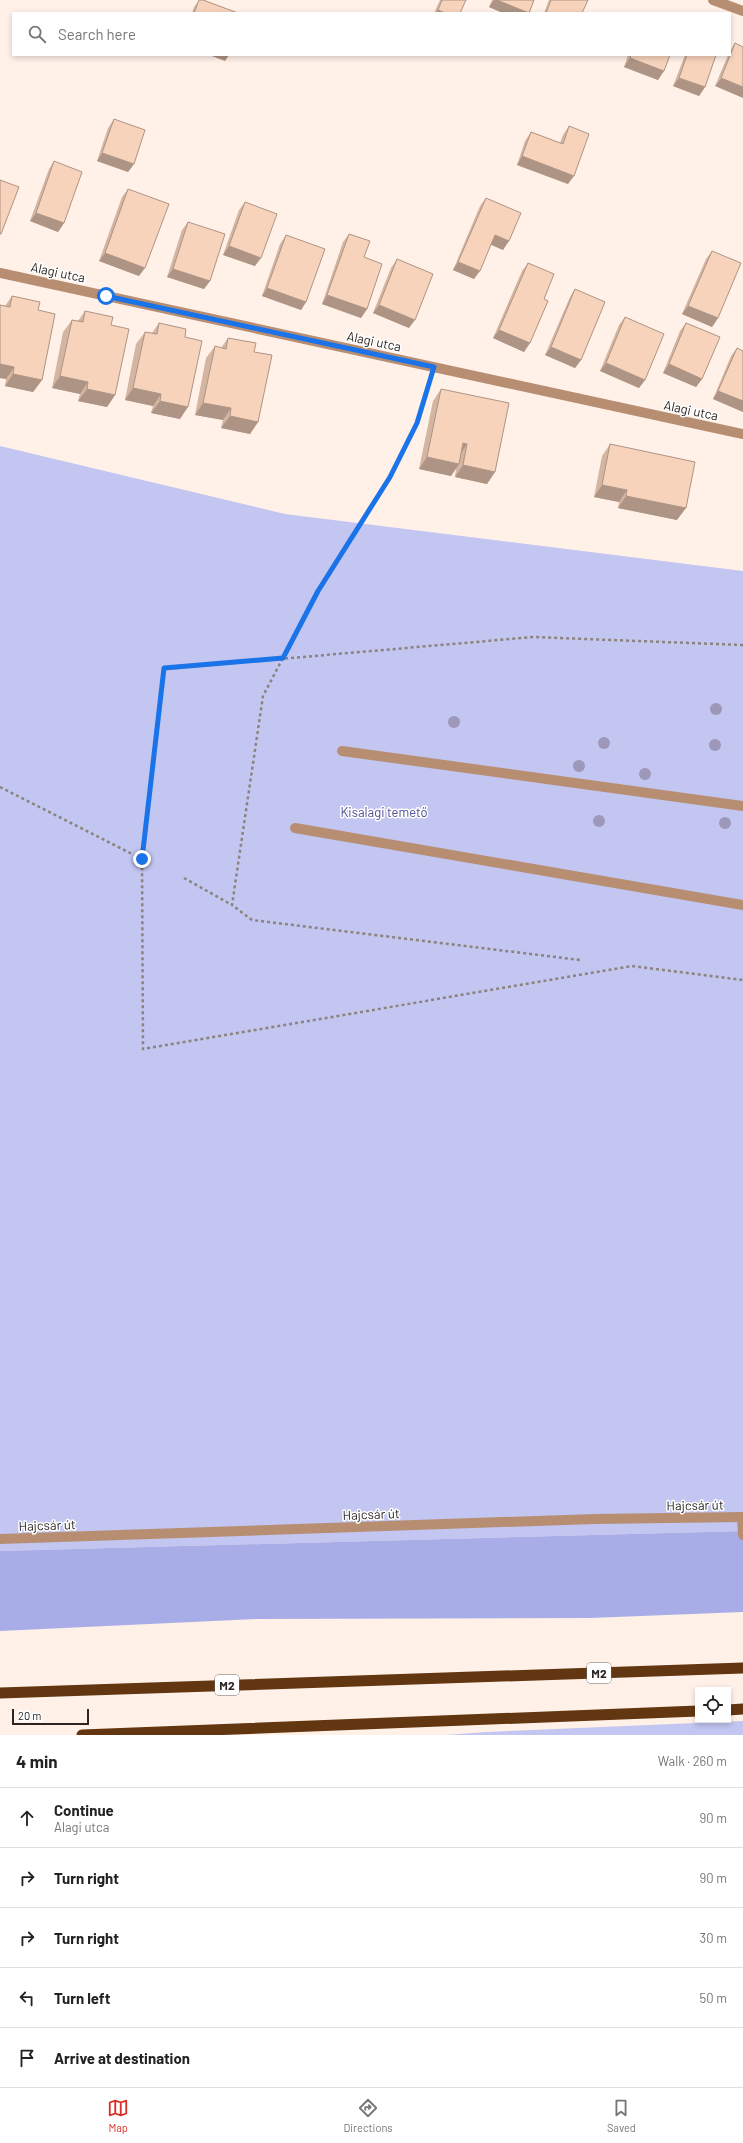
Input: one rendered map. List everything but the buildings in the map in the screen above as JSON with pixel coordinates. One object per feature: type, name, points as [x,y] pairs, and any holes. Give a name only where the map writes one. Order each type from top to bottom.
[{"type":"highway","name":"M2","points":[[0,1693],[743,1668]]},
{"type":"highway","points":[[731,1710],[743,1709]]},
{"type":"highway","points":[[82,1735],[695,1711]]},
{"type":"street","points":[[713,0],[743,12]]},
{"type":"street","name":"Alagi utca","points":[[0,272],[743,434]]},
{"type":"street","points":[[342,751],[743,806]]},
{"type":"street","points":[[295,828],[743,905]]},
{"type":"street","points":[[743,1517],[743,1536]]},
{"type":"street","name":"Hajcsár út","points":[[0,1539],[595,1519],[743,1517]]},
{"type":"path","points":[[232,905],[263,696],[318,591],[390,477],[417,423],[434,367]]},
{"type":"path","points":[[743,645],[533,637],[164,668],[142,859],[143,1049],[632,966],[743,980]]},
{"type":"path","points":[[0,787],[142,859]]},
{"type":"path","points":[[184,878],[232,905],[252,920],[580,960]]},
{"type":"green space","name":"Kisalagi temető","points":[[0,446],[285,514],[743,571],[743,1531],[0,1551]]},
{"type":"green space","points":[[743,1721],[743,1735],[446,1735],[696,1723],[731,1723],[731,1722]]},
{"type":"shaded area","points":[[743,1531],[743,1612],[590,1618],[256,1619],[0,1631],[0,1551]]},
{"type":"route","points":[[106,296],[434,367],[417,423],[390,477],[318,591],[283,658],[164,668],[142,859]]}]
